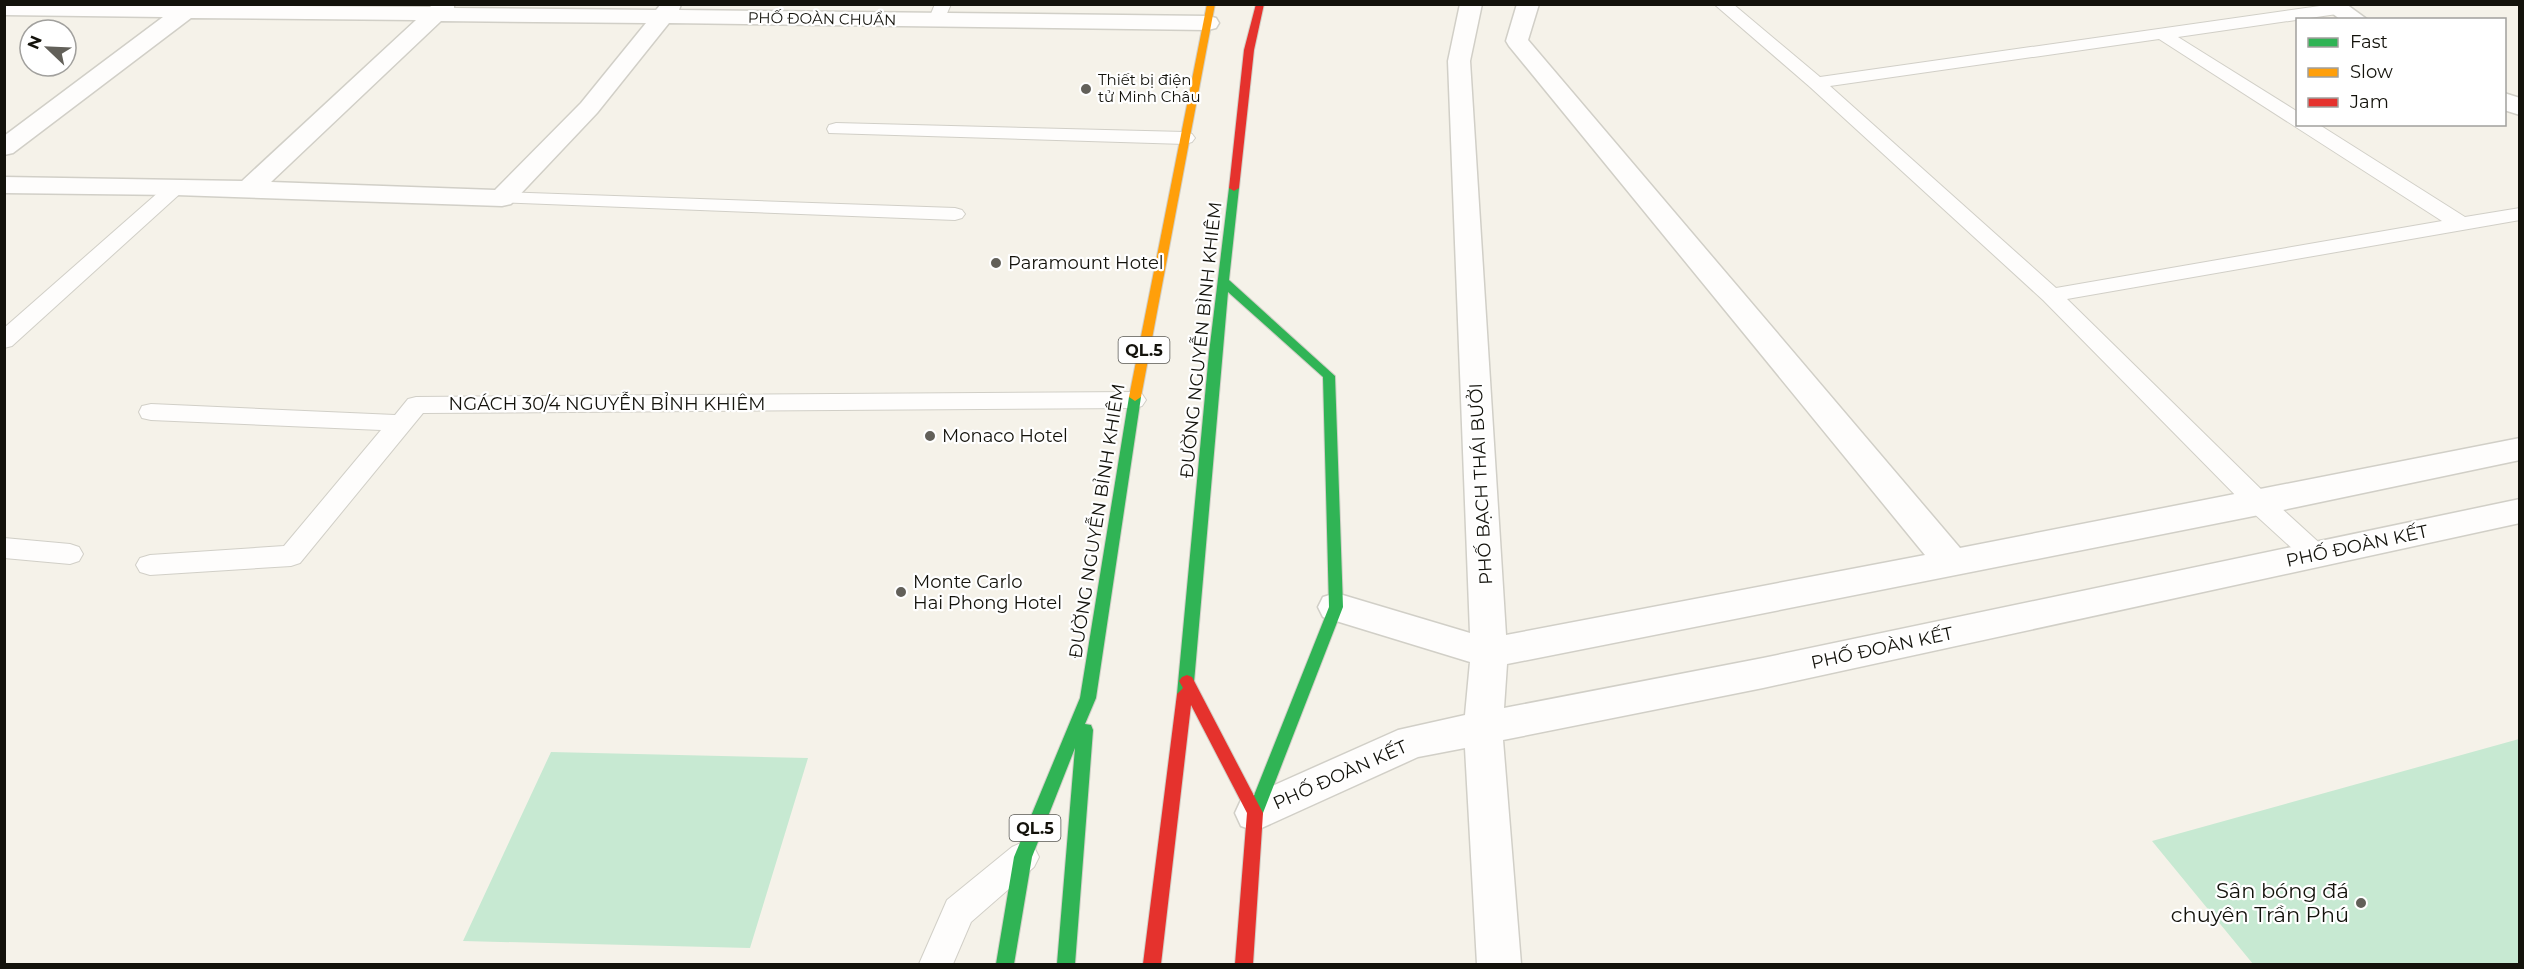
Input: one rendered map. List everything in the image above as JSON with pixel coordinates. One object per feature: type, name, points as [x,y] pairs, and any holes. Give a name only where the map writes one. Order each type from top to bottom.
[{"type":"highway","name":"ĐƯỜNG NGUYỄN BÌNH KHIÊM","points":[[1152,964],[1187,681],[1215,353],[1249,50],[1260,4]]},
{"type":"highway","name":"ĐƯỜNG NGUYỄN BỈNH KHIÊM","points":[[1005,964],[1023,857],[1088,698],[1134,400],[1210,14]]},
{"type":"highway","points":[[1224,282],[1329,376],[1336,607],[1255,813],[1244,964]]},
{"type":"highway","points":[[1187,681],[1255,813]]},
{"type":"highway","name":"QL.5","points":[[1066,964],[1088,698]]},
{"type":"street","name":"PHỐ BẠCH THÁI BƯỞI","points":[[1471,4],[1460,60],[1489,653],[1483,729],[1499,964]]},
{"type":"street","points":[[1528,4],[1517,41],[1952,563]]},
{"type":"street","points":[[2333,7],[2353,18]]},
{"type":"street","points":[[4,148],[191,8]]},
{"type":"street","name":"PHỐ ĐOÀN CHUẨN","points":[[4,9],[441,9],[1210,14]]},
{"type":"street","points":[[249,189],[441,9]]},
{"type":"street","points":[[4,185],[176,187],[502,198],[589,108],[667,11]]},
{"type":"street","points":[[2506,101],[2520,108]]},
{"type":"street","points":[[1336,607],[1489,653],[2259,503],[2520,449]]},
{"type":"street","name":"PHỐ ĐOÀN KẾT","points":[[1255,813],[1412,742],[1774,671],[2520,511]]},
{"type":"lane","points":[[1722,4],[1816,83],[2051,295],[2259,503],[2316,555]]},
{"type":"lane","points":[[1816,83],[2162,34],[2333,7]]},
{"type":"lane","points":[[2162,34],[2296,119]]},
{"type":"lane","points":[[2307,126],[2461,224]]},
{"type":"lane","points":[[836,129],[1185,138]]},
{"type":"lane","points":[[4,341],[176,187]]},
{"type":"lane","points":[[502,198],[955,214]]},
{"type":"lane","points":[[2051,295],[2520,214]]},
{"type":"lane","name":"NGÁCH 30/4 NGUYỄN BỈNH KHIÊM","points":[[150,565],[291,556],[416,405],[1134,400]]},
{"type":"lane","points":[[151,412],[401,423]]},
{"type":"lane","points":[[4,548],[70,554]]},
{"type":"lane","points":[[936,964],[959,911],[1023,857]]},
{"type":"green space","name":"Sân bóng đá chuyên Trần Phú","points":[[2519,739],[2519,964],[2253,964],[2152,841]]},
{"type":"green space","points":[[551,752],[808,758],[750,948],[463,941]]},
{"type":"traffic: fast","points":[[1185,694],[1215,353],[1234,188]]},
{"type":"traffic: fast","points":[[1224,282],[1329,376],[1336,607],[1255,813]]},
{"type":"traffic: fast","points":[[1005,964],[1023,857],[1088,698],[1135,397]]},
{"type":"traffic: fast","points":[[1066,964],[1085,730]]},
{"type":"traffic: slow","points":[[1135,397],[1211,4]]},
{"type":"traffic: jam","points":[[1234,188],[1249,50],[1260,4]]},
{"type":"traffic: jam","points":[[1187,681],[1255,813],[1244,964]]},
{"type":"traffic: jam","points":[[1152,964],[1185,694]]},
{"type":"place","name":"Thiết bị điện tử Minh Châu","points":[[1086,89]]},
{"type":"place","name":"Paramount Hotel","points":[[996,263]]},
{"type":"place","name":"Monaco Hotel","points":[[930,436]]},
{"type":"place","name":"Monte Carlo Hai Phong Hotel","points":[[901,592]]},
{"type":"place","name":"Sân bóng đá chuyên Trần Phú","points":[[2361,903]]}]
